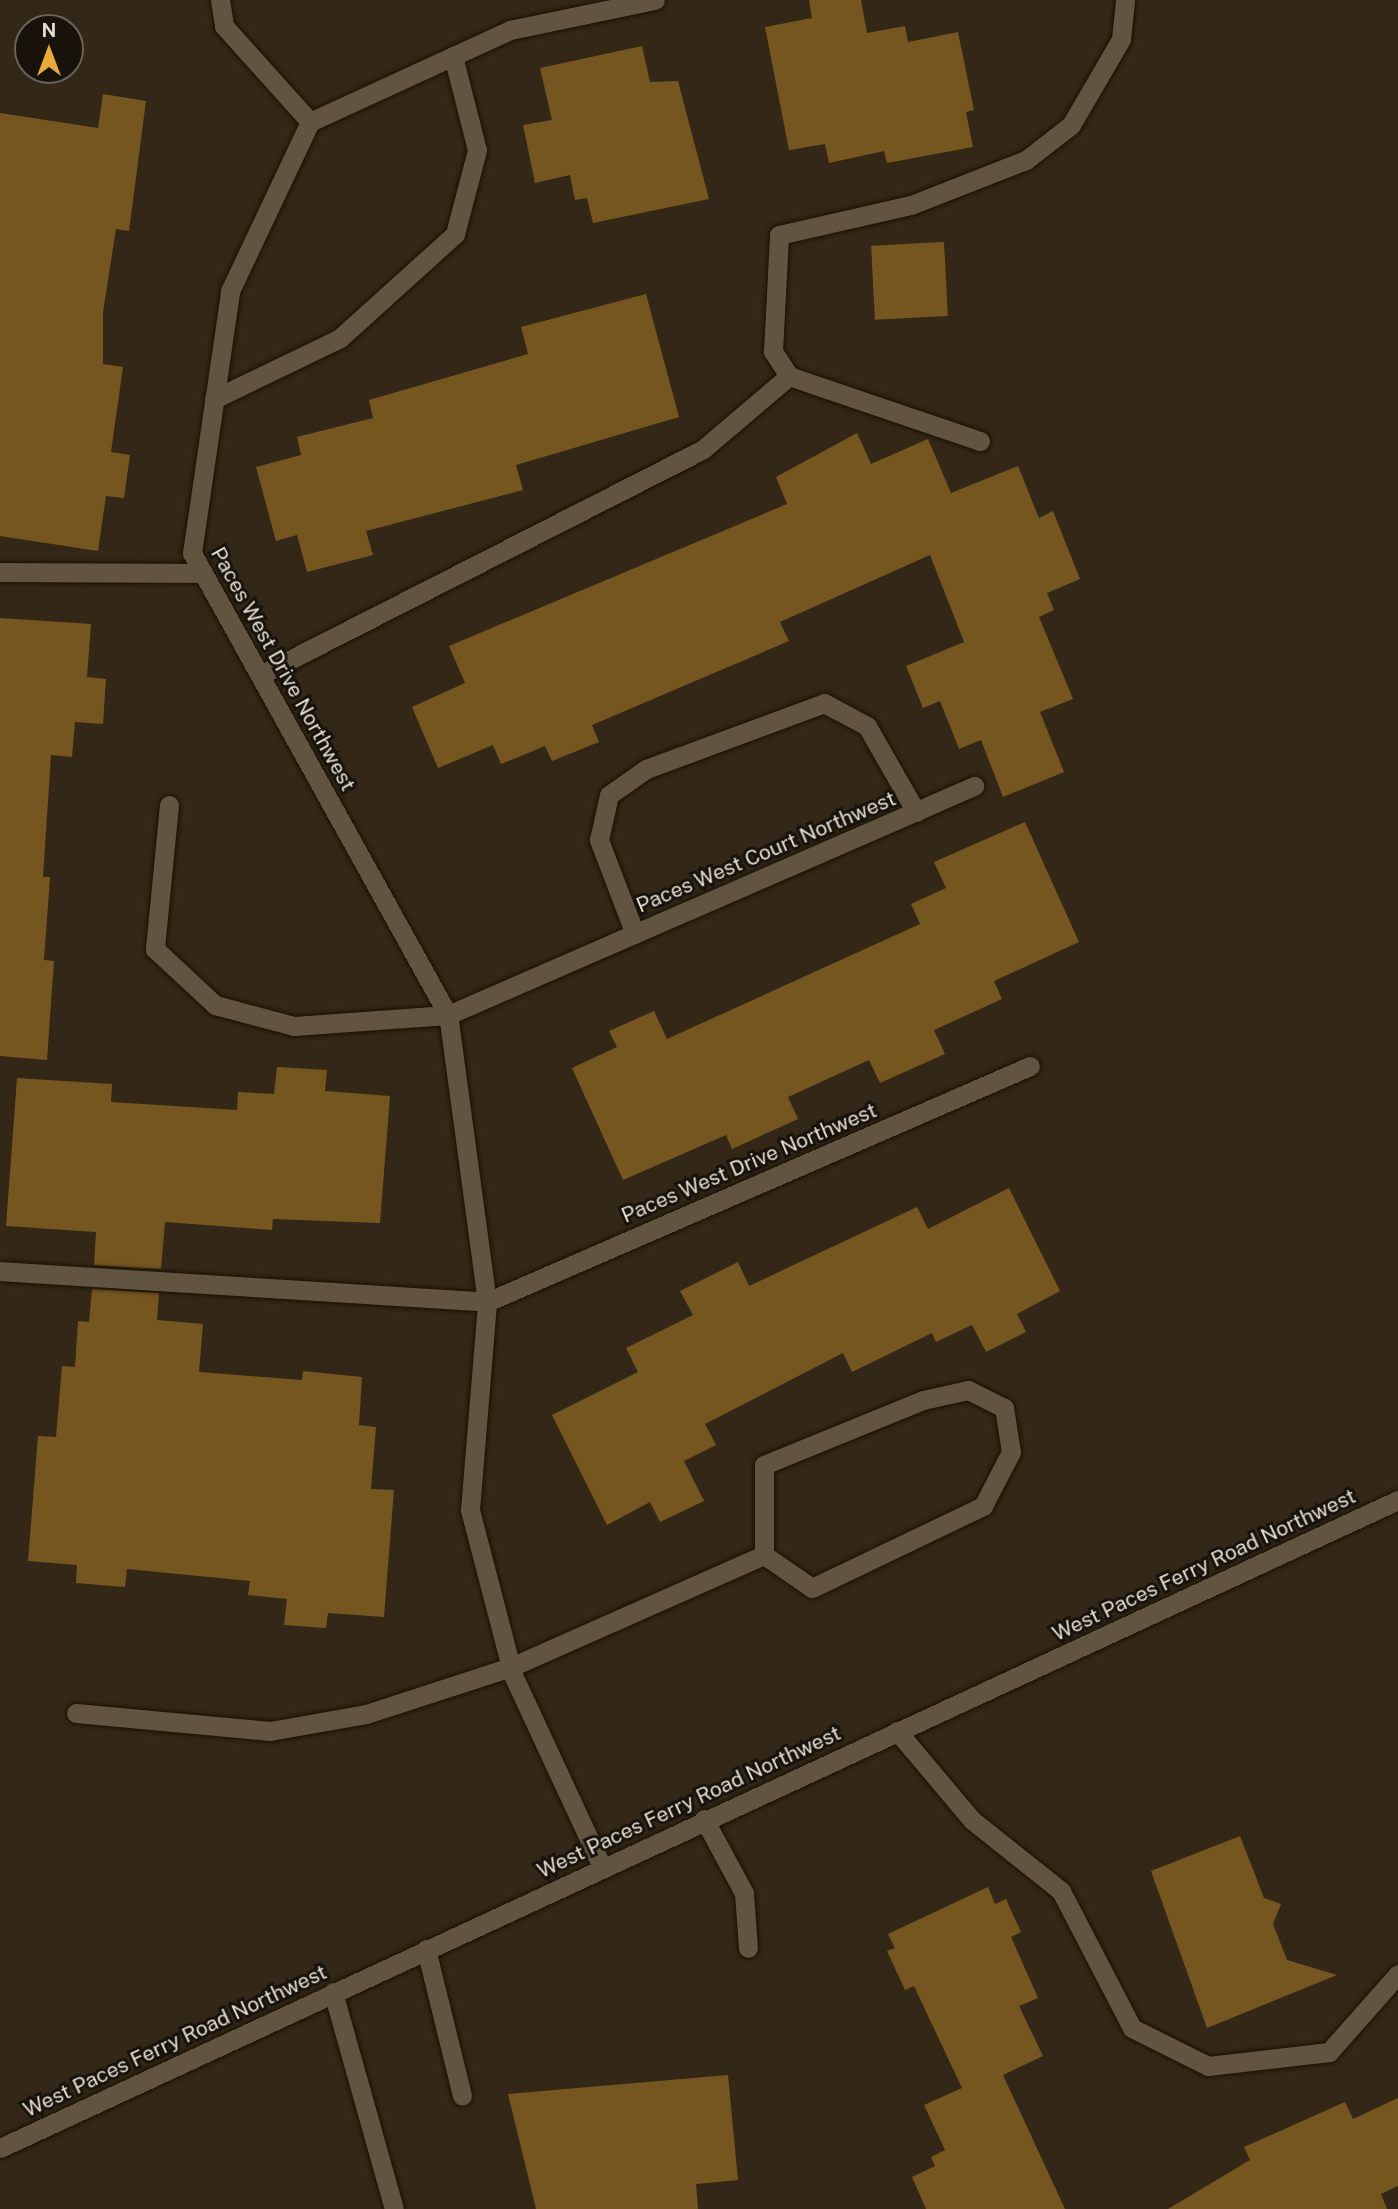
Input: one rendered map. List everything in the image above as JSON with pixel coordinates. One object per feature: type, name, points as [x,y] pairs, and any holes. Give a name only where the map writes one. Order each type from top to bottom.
[{"type":"street","points":[[220,0],[224,26],[310,122],[510,30],[655,0]]},
{"type":"street","points":[[980,441],[789,376],[773,351],[779,235],[911,205],[1026,160],[1071,125],[1121,39],[1125,0]]},
{"type":"street","points":[[214,399],[340,338],[455,234],[477,150],[453,56]]},
{"type":"street","name":"Paces West Drive Northwest","points":[[310,122],[230,291],[192,553],[448,1015],[487,1302],[470,1510],[511,1667],[602,1867]]},
{"type":"street","points":[[260,675],[703,449],[789,376]]},
{"type":"street","points":[[0,572],[203,573]]},
{"type":"street","name":"Paces West Court Northwest","points":[[635,934],[599,840],[609,794],[646,769],[824,703],[867,726],[916,812]]},
{"type":"street","name":"Paces West Court Northwest","points":[[169,805],[155,949],[215,1005],[294,1026],[448,1015],[974,786]]},
{"type":"street","name":"Paces West Drive Northwest","points":[[487,1302],[1030,1066]]},
{"type":"street","points":[[0,1271],[487,1302]]},
{"type":"street","points":[[968,1390],[1004,1408],[1011,1452],[983,1506],[813,1588],[764,1555],[764,1465],[923,1400],[968,1390]]},
{"type":"street","name":"West Paces Ferry Road Northwest","points":[[0,2148],[704,1819],[1398,1500]]},
{"type":"street","points":[[76,1713],[270,1731],[366,1714],[511,1667],[764,1555]]},
{"type":"street","points":[[897,1731],[972,1820],[1061,1891],[1132,2028],[1208,2066],[1329,2052],[1398,1973]]},
{"type":"street","points":[[704,1819],[744,1893],[748,1948]]},
{"type":"street","points":[[426,1950],[462,2096]]},
{"type":"street","points":[[333,1992],[394,2209]]},
{"type":"building","points":[[809,0],[861,0],[867,33],[905,26],[908,42],[958,32],[974,110],[966,112],[973,147],[887,163],[884,151],[829,163],[825,144],[789,150],[765,27],[812,18]]},
{"type":"building","points":[[642,46],[650,82],[678,81],[709,199],[593,223],[587,198],[575,200],[570,175],[535,183],[523,125],[552,120],[540,68]]},
{"type":"building","points":[[103,94],[146,101],[129,231],[116,229],[103,312],[103,364],[123,367],[111,452],[130,455],[124,498],[106,496],[98,551],[0,536],[0,113],[98,128]]},
{"type":"building","points":[[944,242],[948,316],[875,320],[871,246]]},
{"type":"building","points":[[646,294],[679,417],[516,465],[523,490],[366,531],[373,555],[307,572],[297,535],[276,541],[256,467],[301,455],[297,437],[373,418],[369,400],[528,354],[521,327]]},
{"type":"building","points":[[857,433],[871,464],[928,439],[951,493],[1018,466],[1039,518],[1053,511],[1080,579],[1047,593],[1054,610],[1039,617],[1073,699],[1040,712],[1064,772],[1003,797],[981,740],[959,749],[940,701],[923,708],[906,666],[964,642],[930,555],[780,622],[789,641],[592,725],[599,742],[552,761],[545,746],[501,764],[493,745],[438,768],[412,707],[465,683],[449,646],[787,504],[776,477]]},
{"type":"building","points":[[0,618],[91,624],[87,677],[106,679],[103,724],[75,722],[72,757],[51,755],[43,877],[50,877],[44,960],[54,961],[47,1060],[0,1056]]},
{"type":"building","points":[[1025,822],[1079,942],[994,981],[1002,999],[934,1030],[945,1054],[880,1083],[869,1060],[788,1097],[798,1119],[732,1149],[726,1135],[623,1180],[572,1068],[617,1047],[609,1031],[654,1011],[667,1039],[920,924],[911,904],[946,888],[934,862]]},
{"type":"building","points":[[277,1067],[327,1070],[325,1091],[390,1096],[380,1223],[273,1219],[272,1230],[165,1222],[161,1269],[94,1265],[96,1232],[6,1226],[17,1078],[112,1084],[111,1102],[237,1110],[238,1092],[274,1094]]},
{"type":"building","points":[[1009,1188],[1060,1291],[1017,1314],[1026,1332],[986,1352],[972,1325],[936,1342],[932,1333],[852,1372],[843,1353],[705,1424],[716,1445],[684,1461],[704,1501],[660,1522],[650,1502],[607,1525],[552,1415],[638,1372],[626,1348],[693,1315],[680,1291],[738,1262],[749,1286],[917,1207],[928,1229]]},
{"type":"building","points":[[92,1289],[159,1293],[157,1320],[203,1324],[199,1372],[302,1380],[303,1371],[362,1377],[359,1425],[376,1427],[371,1489],[394,1490],[384,1617],[328,1613],[326,1628],[284,1625],[287,1599],[248,1595],[250,1581],[127,1569],[125,1587],[76,1583],[77,1565],[28,1561],[38,1436],[56,1437],[62,1366],[75,1367],[78,1321],[89,1322]]},
{"type":"building","points":[[1240,1836],[1264,1898],[1281,1904],[1273,1924],[1287,1960],[1337,1975],[1207,2028],[1151,1871]]},
{"type":"building","points":[[988,1887],[995,1904],[1006,1899],[1021,1932],[1011,1937],[1038,1998],[1019,2006],[1043,2056],[1003,2075],[1065,2209],[926,2209],[912,2177],[935,2166],[931,2157],[945,2150],[924,2105],[962,2088],[914,1986],[905,1990],[887,1951],[895,1948],[888,1934]]},
{"type":"building","points":[[728,2075],[738,2180],[696,2184],[698,2209],[536,2209],[508,2094]]},
{"type":"building","points":[[1398,2098],[1398,2186],[1381,2194],[1387,2209],[1168,2209],[1250,2160],[1244,2147],[1345,2102],[1353,2119]]}]
